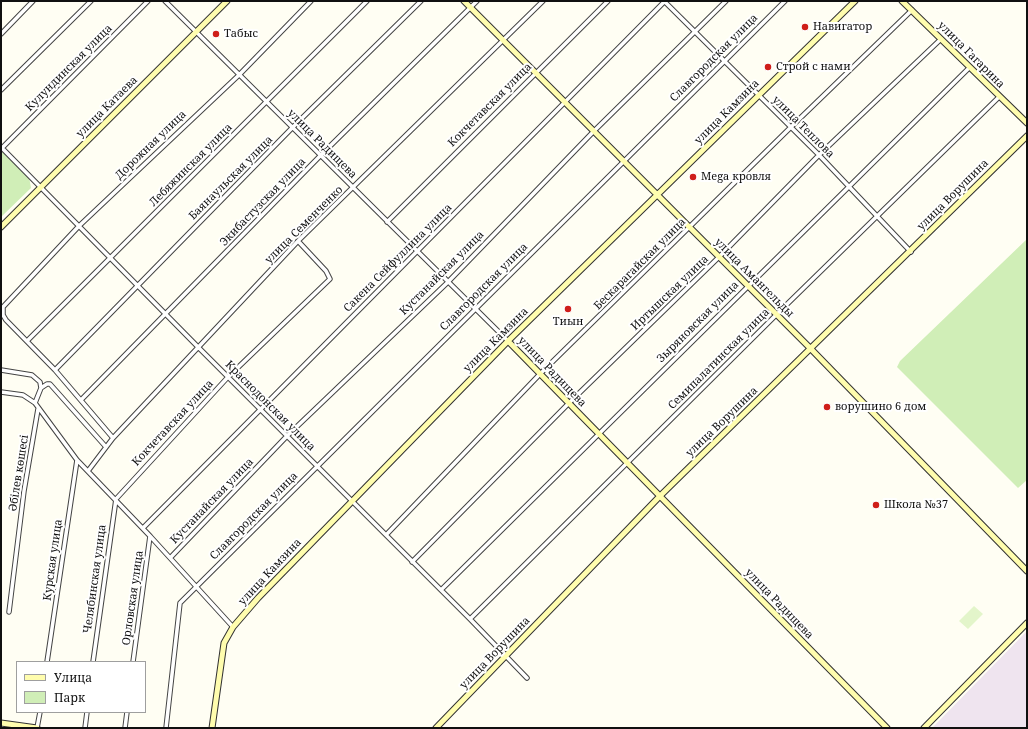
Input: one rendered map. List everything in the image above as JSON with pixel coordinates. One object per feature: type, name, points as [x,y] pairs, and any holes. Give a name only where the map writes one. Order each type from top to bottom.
[{"type":"street","points":[[1,34],[33,1]]},
{"type":"street","points":[[1,90],[91,1]]},
{"type":"street","name":"Кулундинская улица","points":[[1,147],[148,1]]},
{"type":"street","name":"улица Радищева","points":[[165,1],[569,403],[887,728]]},
{"type":"street","name":"улица Катаева","points":[[1,227],[227,1]]},
{"type":"street","name":"Дорожная улица","points":[[2,312],[5,303],[79,226],[239,75],[311,1]]},
{"type":"street","name":"Лебяжинская улица","points":[[27,342],[267,103],[367,1]]},
{"type":"street","name":"Баянаульская улица","points":[[55,370],[292,128],[421,1]]},
{"type":"street","name":"улица Амангельды","points":[[464,1],[689,228],[777,314],[1027,571]]},
{"type":"street","name":"Экибастузская улица","points":[[81,400],[320,156],[477,1]]},
{"type":"street","name":"улица Семенченко","points":[[88,471],[113,438],[298,242],[543,1]]},
{"type":"street","name":"Кокчетавская улица","points":[[386,222],[608,1]]},
{"type":"street","name":"улица Теплова","points":[[665,1],[819,154],[911,252]]},
{"type":"street","name":"Сакена Сейфуллина улица","points":[[144,528],[416,252],[566,103],[665,1]]},
{"type":"street","name":"Кустанайская улица","points":[[171,557],[288,436],[447,283],[594,131],[726,1]]},
{"type":"street","name":"Славгородская улица","points":[[166,728],[180,603],[316,465],[785,1]]},
{"type":"street","name":"улица Камзина","points":[[212,728],[222,651],[227,637],[233,627],[258,598],[508,342],[855,1]]},
{"type":"street","name":"улица Гагарина","points":[[902,1],[1027,123]]},
{"type":"street","name":"Бескарагайская улица","points":[[386,535],[540,374],[912,10]]},
{"type":"street","name":"Иртышская улица","points":[[412,562],[569,403],[719,258],[819,154],[941,39]]},
{"type":"street","name":"Зыряновская улица","points":[[441,590],[969,68]]},
{"type":"street","name":"Семипалатинская улица","points":[[470,619],[777,314],[1000,97]]},
{"type":"street","name":"улица Ворушина","points":[[436,728],[660,496],[911,252],[1027,136]]},
{"type":"street","name":"Краснодонская улица","points":[[1,147],[137,286],[288,436],[527,678]]},
{"type":"street","name":"Кокчетавская улица","points":[[116,499],[228,377],[330,279],[330,276],[298,242]]},
{"type":"street","points":[[2,312],[6,320],[55,370],[113,438]]},
{"type":"street","points":[[1,322],[2,312]]},
{"type":"street","points":[[1,370],[32,375],[40,382],[41,388],[35,403]]},
{"type":"street","points":[[41,388],[47,384],[55,387],[106,447]]},
{"type":"street","points":[[1,392],[23,395],[35,403],[77,460],[144,528],[233,627]]},
{"type":"street","name":"Әбілев көшесі","points":[[9,612],[24,492],[38,409]]},
{"type":"street","name":"Курская улица","points":[[47,661],[77,460]]},
{"type":"street","name":"Челябинская улица","points":[[92,661],[116,499]]},
{"type":"street","name":"Орловская улица","points":[[133,661],[150,536]]},
{"type":"street","points":[[924,728],[1027,622]]},
{"type":"street","points":[[1,723],[37,728],[40,713]]},
{"type":"street","points":[[85,728],[87,713]]},
{"type":"street","points":[[125,728],[127,713]]},
{"type":"shaded area","points":[[1027,631],[1027,728],[932,728]]},
{"type":"green space","points":[[1,150],[29,177],[31,188],[1,217]]},
{"type":"green space","points":[[1027,239],[1027,480],[1018,488],[897,367],[900,361]]},
{"type":"green space","points":[[974,606],[983,614],[968,629],[959,621]]},
{"type":"place","name":"Навигатор","points":[[805,27]]},
{"type":"place","name":"Табыс","points":[[216,34]]},
{"type":"place","name":"Строй с нами","points":[[768,67]]},
{"type":"place","name":"Mega кровля","points":[[693,177]]},
{"type":"place","name":"Тиын","points":[[568,309]]},
{"type":"place","name":"ворушино 6 дом","points":[[827,407]]},
{"type":"place","name":"Школа №37","points":[[876,505]]}]
